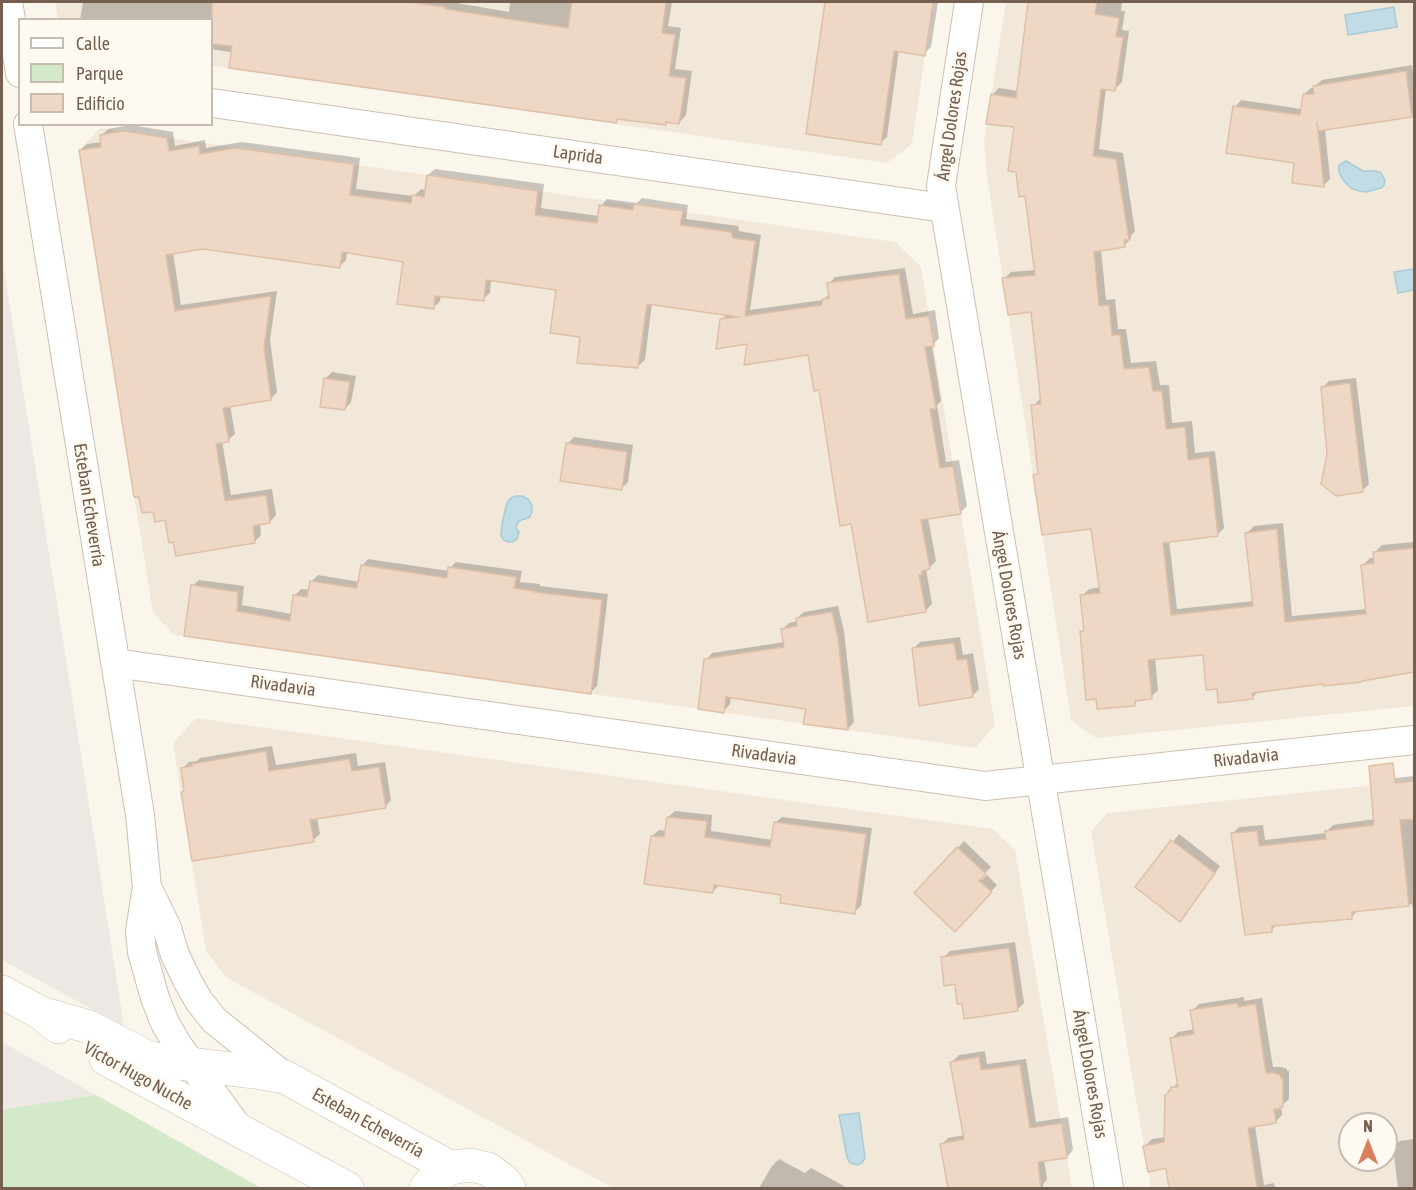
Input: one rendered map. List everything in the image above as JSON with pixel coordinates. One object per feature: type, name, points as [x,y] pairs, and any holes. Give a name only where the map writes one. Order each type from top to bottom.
[{"type":"street","points":[[8,2],[18,61]]},
{"type":"street","name":"Ángel Dolores Rojas","points":[[969,2],[941,186],[1109,1188]]},
{"type":"street","name":"Laprida","points":[[213,103],[944,208]]},
{"type":"street","name":"Esteban Echeverría","points":[[28,126],[140,815],[147,886],[140,931],[147,974],[165,1023],[177,1044],[240,1131],[347,1188]]},
{"type":"street","name":"Rivadavia","points":[[115,663],[985,786],[1414,740]]},
{"type":"street","name":"Esteban Echeverría","points":[[147,886],[167,928],[175,955],[188,982],[214,1020],[285,1077],[451,1168]]},
{"type":"street","name":"Víctor Hugo Nuche","points":[[2,992],[41,1013],[78,1043],[240,1131]]},
{"type":"street","name":"Víctor Hugo Nuche","points":[[41,1013],[89,1027],[147,1057],[191,1065]]},
{"type":"street","name":"Esteban Echeverría","points":[[191,1065],[285,1077]]},
{"type":"street","points":[[426,1188],[437,1176],[451,1168],[471,1165],[489,1169],[509,1188]]},
{"type":"shaded area","points":[[55,2],[933,2],[912,144],[887,163],[213,66],[213,18],[58,18]]},
{"type":"shaded area","points":[[1006,2],[1414,2],[1414,706],[1096,738],[1071,720],[987,177],[984,141]]},
{"type":"shaded area","points":[[100,128],[895,242],[921,267],[995,725],[976,748],[174,635],[153,613],[82,174],[79,150]]},
{"type":"shaded area","points":[[2,257],[114,962],[124,1027],[2,960]]},
{"type":"shaded area","points":[[196,718],[993,829],[1015,850],[1072,1188],[613,1188],[227,978],[206,951],[173,743]]},
{"type":"shaded area","points":[[1414,781],[1414,1188],[1151,1188],[1091,832],[1107,813]]},
{"type":"shaded area","points":[[2,1042],[96,1095],[261,1188],[2,1188]]},
{"type":"green space","points":[[96,1095],[261,1188],[2,1188],[2,1110]]},
{"type":"water","points":[[1394,7],[1397,27],[1348,35],[1345,15]]},
{"type":"water","points":[[1346,161],[1363,171],[1381,173],[1385,180],[1384,185],[1366,192],[1351,188],[1339,172],[1339,165]]},
{"type":"water","points":[[1414,269],[1414,290],[1398,293],[1394,272]]},
{"type":"water","points":[[516,496],[529,500],[532,512],[529,518],[517,524],[516,528],[519,532],[517,539],[508,542],[501,536],[502,523],[507,503]]},
{"type":"water","points":[[859,1113],[865,1158],[857,1165],[850,1163],[847,1157],[839,1115]]},
{"type":"building","points":[[212,2],[409,2],[568,28],[572,2],[666,2],[662,33],[675,35],[669,76],[686,78],[679,124],[666,122],[666,125],[617,119],[616,123],[229,68],[232,46],[213,44]]},
{"type":"building","points":[[825,2],[933,2],[925,56],[894,51],[881,145],[806,134]]},
{"type":"building","points":[[1028,2],[1097,2],[1095,14],[1119,18],[1116,37],[1123,37],[1115,91],[1101,89],[1093,156],[1116,159],[1129,240],[1124,240],[1125,247],[1094,252],[1099,306],[1109,305],[1112,335],[1120,335],[1124,369],[1149,367],[1153,391],[1162,391],[1166,429],[1185,427],[1188,460],[1209,457],[1218,536],[1163,543],[1171,615],[1253,606],[1245,533],[1277,529],[1285,622],[1366,614],[1361,565],[1374,563],[1373,552],[1414,548],[1414,672],[1362,682],[1323,686],[1323,684],[1252,693],[1253,699],[1218,703],[1217,689],[1206,690],[1203,655],[1148,660],[1152,699],[1135,701],[1135,706],[1097,709],[1096,699],[1086,700],[1080,631],[1084,631],[1080,595],[1100,593],[1091,529],[1042,535],[1033,475],[1038,474],[1031,405],[1041,404],[1031,312],[1008,315],[1002,278],[1035,275],[1025,196],[1019,197],[1016,172],[1008,171],[1014,127],[986,124],[991,94],[1016,98]]},
{"type":"building","points":[[1406,71],[1412,117],[1318,131],[1317,122],[1324,187],[1292,183],[1294,163],[1226,153],[1233,106],[1300,115],[1303,94],[1314,94],[1313,86]]},
{"type":"building","points":[[124,131],[167,138],[169,151],[199,146],[200,154],[235,148],[354,164],[350,195],[411,203],[412,195],[424,197],[427,175],[538,191],[535,215],[597,223],[599,205],[633,210],[634,204],[683,211],[680,225],[731,232],[733,238],[755,241],[745,316],[822,305],[822,299],[829,298],[827,283],[899,274],[906,319],[929,316],[934,346],[925,347],[936,409],[930,409],[940,468],[953,466],[961,514],[921,520],[930,569],[922,571],[922,575],[919,575],[926,612],[868,622],[851,524],[840,526],[819,390],[814,391],[808,355],[744,365],[747,344],[716,349],[720,319],[739,317],[647,304],[638,368],[577,363],[580,337],[550,333],[556,290],[486,280],[484,301],[435,296],[434,309],[397,304],[403,262],[342,252],[340,268],[203,249],[166,255],[175,311],[271,296],[264,347],[271,400],[223,408],[229,442],[216,444],[225,501],[266,495],[270,523],[253,526],[255,543],[176,556],[173,542],[169,543],[165,520],[155,522],[153,512],[142,513],[139,497],[134,497],[79,150],[101,147],[100,135]]},
{"type":"building","points":[[324,378],[350,382],[345,410],[320,407]]},
{"type":"building","points":[[1350,383],[1363,492],[1336,496],[1321,484],[1327,454],[1321,387]]},
{"type":"building","points":[[566,443],[627,452],[622,490],[560,481]]},
{"type":"building","points":[[361,565],[447,578],[448,567],[516,577],[514,588],[602,600],[591,694],[184,636],[191,585],[238,592],[237,611],[290,621],[293,595],[307,597],[310,581],[357,588]]},
{"type":"building","points":[[832,612],[838,638],[848,730],[803,724],[806,709],[726,697],[724,713],[698,709],[704,659],[784,647],[781,629],[797,626],[796,618]]},
{"type":"building","points":[[954,643],[957,660],[967,659],[973,697],[919,706],[912,648]]},
{"type":"building","points":[[266,751],[269,771],[349,759],[352,771],[379,767],[386,808],[310,820],[314,842],[192,861],[181,792],[184,791],[181,768]]},
{"type":"building","points":[[1393,763],[1395,783],[1414,781],[1414,819],[1400,820],[1409,906],[1352,912],[1352,919],[1272,926],[1272,932],[1245,935],[1231,833],[1257,831],[1259,846],[1326,839],[1325,831],[1374,825],[1369,766]]},
{"type":"building","points":[[667,817],[707,821],[705,837],[770,847],[774,822],[866,834],[855,914],[780,903],[781,895],[714,885],[713,893],[644,884],[651,836],[664,837]]},
{"type":"building","points":[[1171,840],[1215,873],[1180,922],[1135,887]]},
{"type":"building","points":[[957,847],[986,874],[979,881],[992,892],[955,932],[914,893]]},
{"type":"building","points":[[1009,948],[1018,1011],[964,1019],[962,1004],[957,1004],[955,984],[944,986],[941,957]]},
{"type":"building","points":[[1237,1003],[1238,1007],[1256,1004],[1266,1073],[1274,1073],[1283,1078],[1283,1107],[1274,1109],[1276,1123],[1248,1128],[1257,1188],[1169,1188],[1166,1168],[1148,1172],[1143,1146],[1164,1142],[1165,1095],[1171,1087],[1178,1087],[1170,1038],[1194,1034],[1190,1010]]},
{"type":"building","points":[[979,1057],[981,1070],[1020,1065],[1030,1128],[1062,1123],[1067,1158],[1038,1162],[1041,1188],[948,1188],[940,1144],[964,1139],[950,1062]]}]
